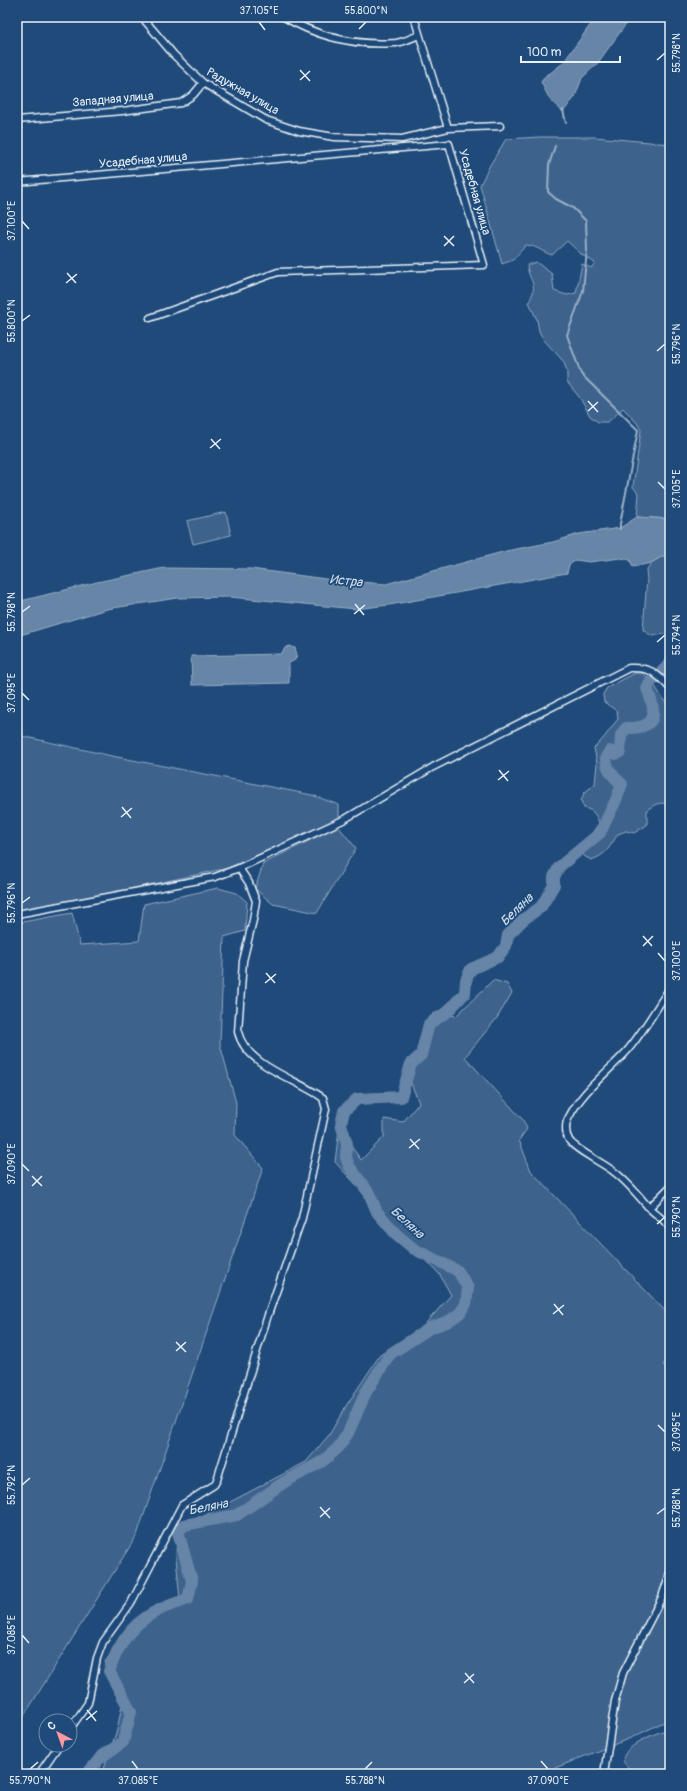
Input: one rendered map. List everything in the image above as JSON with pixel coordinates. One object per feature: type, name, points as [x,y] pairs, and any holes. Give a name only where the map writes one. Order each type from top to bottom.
[{"type":"street","name":"Радужная улица","points":[[142,17],[174,55],[203,83],[266,120],[299,131],[334,137],[402,139],[448,128],[500,126]]},
{"type":"street","points":[[284,17],[299,26],[327,38],[349,41],[397,43],[419,35]]},
{"type":"street","points":[[414,17],[448,128]]},
{"type":"street","name":"Западная улица","points":[[17,120],[122,111],[181,103],[193,95],[203,83]]},
{"type":"street","name":"Усадебная улица","points":[[17,182],[449,144],[484,265],[278,272],[150,318]]},
{"type":"street","points":[[17,914],[215,877],[239,868],[345,819],[433,767],[629,668],[641,667],[652,670],[670,688]]},
{"type":"street","points":[[78,1717],[88,1703],[97,1658],[103,1642],[131,1603],[182,1505],[209,1489],[217,1480],[268,1315],[302,1218],[326,1109],[323,1098],[253,1057],[240,1038],[238,1032],[243,961],[256,901],[239,868]]},
{"type":"street","points":[[670,988],[643,1030],[627,1050],[591,1088],[569,1116],[566,1126],[569,1141],[624,1179],[649,1208],[670,1226]]},
{"type":"street","points":[[649,1208],[670,1188]]},
{"type":"street","points":[[604,1774],[615,1701],[623,1673],[662,1597],[670,1573]]},
{"type":"street","points":[[39,1774],[53,1753]]},
{"type":"shaded area","points":[[596,17],[631,17],[597,64],[582,78],[575,97],[563,112],[550,100],[541,82],[547,74],[563,63]]},
{"type":"shaded area","points":[[540,137],[595,137],[670,144],[670,519],[637,517],[639,494],[633,487],[641,430],[637,423],[623,408],[608,422],[598,422],[590,416],[580,398],[567,382],[567,372],[564,362],[543,339],[529,302],[532,295],[533,286],[527,265],[536,262],[552,274],[554,291],[567,295],[576,293],[582,264],[591,268],[595,263],[581,254],[567,241],[552,255],[526,245],[513,260],[502,264],[480,185],[506,139]]},
{"type":"shaded area","points":[[226,512],[231,535],[193,544],[187,521]]},
{"type":"shaded area","points":[[637,517],[670,519],[670,552],[651,563],[633,567],[630,560],[621,558],[589,562],[576,560],[569,565],[567,573],[389,605],[356,609],[230,597],[177,598],[107,609],[17,636],[17,602],[97,582],[164,568],[251,569],[333,580],[386,584],[506,551],[553,542],[579,534],[620,528]]},
{"type":"shaded area","points":[[670,552],[670,633],[652,636],[643,630],[647,579],[646,571],[651,563]]},
{"type":"shaded area","points":[[290,646],[295,648],[297,655],[295,660],[289,663],[289,683],[192,685],[191,656],[281,654],[285,648]]},
{"type":"shaded area","points":[[635,673],[642,673],[646,676],[665,702],[670,704],[670,805],[660,803],[647,810],[647,825],[634,833],[626,831],[618,834],[601,856],[591,860],[584,856],[581,849],[599,823],[594,813],[584,808],[581,801],[584,793],[595,784],[597,763],[594,748],[604,738],[618,719],[617,711],[604,702],[603,694],[607,688]]},
{"type":"shaded area","points":[[17,735],[112,756],[312,795],[339,805],[339,818],[228,868],[17,913]]},
{"type":"shaded area","points":[[338,826],[356,848],[317,913],[273,904],[255,889],[263,864]]},
{"type":"shaded area","points":[[218,888],[237,893],[247,902],[245,931],[224,937],[220,1044],[236,1103],[235,1135],[263,1168],[137,1535],[17,1727],[17,923],[72,913],[80,945],[139,941],[144,904]]},
{"type":"shaded area","points":[[493,980],[507,984],[512,993],[497,1018],[465,1057],[523,1120],[527,1129],[519,1140],[531,1171],[670,1316],[670,1354],[663,1365],[670,1370],[670,1719],[633,1737],[540,1774],[102,1774],[117,1730],[122,1705],[105,1662],[126,1631],[180,1600],[176,1557],[177,1530],[306,1462],[329,1435],[346,1406],[380,1355],[418,1332],[451,1295],[440,1275],[335,1162],[339,1129],[361,1160],[384,1137],[384,1119],[403,1122],[419,1103],[408,1076],[433,1013],[456,1016]]},
{"type":"shaded area","points":[[670,1729],[670,1774],[645,1774],[630,1769],[624,1762],[624,1755],[630,1748],[650,1736]]},
{"type":"waterway","points":[[563,110],[566,123]]},
{"type":"waterway","points":[[555,146],[549,165],[548,192],[556,199],[573,208],[586,221],[587,250],[583,291],[567,335],[581,374],[638,430],[620,529]]},
{"type":"waterway","name":"Беляна","points":[[87,1774],[101,1757],[123,1742],[131,1712],[109,1671],[124,1639],[131,1630],[156,1611],[188,1599],[192,1581],[178,1532],[184,1525],[237,1515],[283,1483],[323,1461],[338,1448],[348,1433],[366,1392],[390,1354],[430,1328],[449,1321],[460,1313],[466,1304],[468,1288],[458,1271],[414,1249],[396,1234],[377,1212],[369,1193],[349,1166],[346,1157],[347,1144],[341,1124],[344,1111],[357,1099],[401,1097],[411,1064],[421,1055],[429,1024],[447,1012],[465,993],[466,980],[471,969],[498,957],[506,946],[508,935],[524,919],[541,907],[554,885],[554,877],[559,867],[600,833],[622,784],[611,772],[607,765],[606,757],[610,751],[616,754],[620,752],[621,735],[626,728],[637,728],[650,722],[653,717],[653,711],[647,688],[670,662]]},
{"type":"water label","name":"Истра","points":[[346,580]]}]
